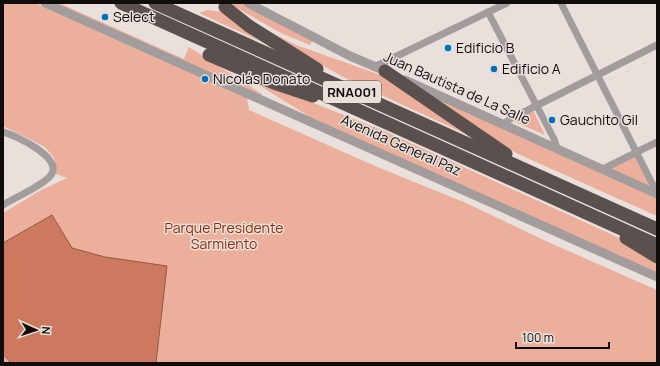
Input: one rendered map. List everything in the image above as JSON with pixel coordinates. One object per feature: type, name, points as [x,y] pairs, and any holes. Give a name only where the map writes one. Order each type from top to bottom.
[{"type":"highway","name":"Avenida General Paz","points":[[121,3],[657,245]]},
{"type":"highway","name":"Avenida General Paz","points":[[155,3],[657,229]]},
{"type":"highway","points":[[225,7],[249,26],[347,90]]},
{"type":"highway","points":[[209,55],[300,93],[346,104]]},
{"type":"highway","points":[[380,69],[476,135],[548,181]]},
{"type":"highway","points":[[602,220],[657,258]]},
{"type":"street","name":"Avenida General Paz","points":[[45,3],[657,277]]},
{"type":"street","name":"Juan Bautista de La Salle","points":[[248,3],[292,27],[380,69],[657,194]]},
{"type":"street","points":[[380,69],[507,3]]},
{"type":"street","points":[[561,3],[657,194]]},
{"type":"street","points":[[488,12],[554,139],[557,148]]},
{"type":"street","points":[[504,124],[510,119],[657,45]]},
{"type":"street","points":[[3,132],[12,134],[37,149],[46,156],[52,165],[52,174],[47,179],[3,205]]},
{"type":"street","points":[[603,169],[657,142]]},
{"type":"green space","name":"Parque Presidente Sarmiento","points":[[3,3],[35,3],[247,98],[249,110],[375,166],[466,203],[550,243],[657,290],[657,363],[3,363],[3,213],[41,190],[67,178],[56,174],[54,158],[45,147],[3,126]]},
{"type":"green space","points":[[55,3],[59,3],[184,59],[189,47],[262,94],[261,96]]},
{"type":"green space","points":[[228,3],[241,3],[312,41],[310,45],[281,33]]},
{"type":"green space","points":[[207,10],[222,12],[273,47],[199,13]]},
{"type":"green space","points":[[251,22],[296,45],[389,78],[468,135],[347,79],[298,52]]},
{"type":"green space","points":[[243,75],[384,131],[615,236],[657,262],[657,274],[310,117]]},
{"type":"green space","points":[[417,89],[657,197],[657,216],[518,154],[480,133]]},
{"type":"green space","points":[[530,112],[534,112],[545,135],[515,122],[515,120]]},
{"type":"green space","points":[[635,155],[649,184],[647,186],[610,169]]},
{"type":"shaded area","points":[[52,215],[72,248],[105,257],[167,266],[156,363],[11,363],[3,354],[3,243]]},
{"type":"place","name":"Select","points":[[105,17]]},
{"type":"place","name":"Edificio B","points":[[448,48]]},
{"type":"place","name":"Edificio A","points":[[494,69]]},
{"type":"place","name":"Nicolás Donato","points":[[205,79]]},
{"type":"place","name":"Gauchito Gil","points":[[552,120]]}]
